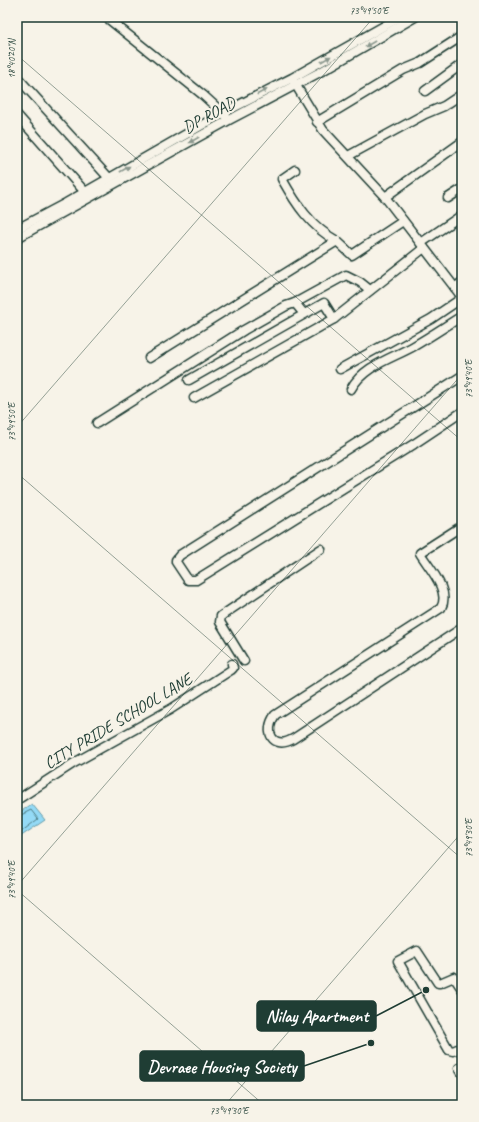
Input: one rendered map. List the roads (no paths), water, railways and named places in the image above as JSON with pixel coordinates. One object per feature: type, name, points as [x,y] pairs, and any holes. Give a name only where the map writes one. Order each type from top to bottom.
[{"type":"street","points":[[106,17],[223,113],[229,120]]},
{"type":"street","name":"DP ROAD","points":[[17,229],[223,113],[292,78],[400,17]]},
{"type":"street","name":"DP ROAD","points":[[17,238],[229,120],[296,86],[415,17]]},
{"type":"street","points":[[379,28],[384,35]]},
{"type":"street","points":[[317,122],[403,70],[420,63],[462,36]]},
{"type":"street","points":[[425,90],[462,64]]},
{"type":"street","points":[[17,77],[109,178]]},
{"type":"street","points":[[292,78],[317,122],[385,197],[462,298],[431,319],[340,369]]},
{"type":"street","points":[[348,156],[425,114],[444,106],[462,94]]},
{"type":"street","points":[[17,116],[85,192]]},
{"type":"street","points":[[385,197],[462,142]]},
{"type":"street","points":[[295,170],[282,179],[295,204],[313,224],[337,241],[352,255],[403,221]]},
{"type":"street","points":[[448,198],[462,189]]},
{"type":"street","points":[[194,398],[334,319],[462,215]]},
{"type":"street","points":[[148,358],[337,241]]},
{"type":"street","points":[[97,423],[244,330],[286,306],[295,303],[346,276],[360,282],[370,290]]},
{"type":"street","points":[[455,288],[462,282]]},
{"type":"street","points":[[295,303],[304,314]]},
{"type":"street","points":[[189,380],[324,303],[334,319]]},
{"type":"street","points":[[351,389],[355,381],[364,373],[414,346],[462,316]]},
{"type":"street","points":[[462,376],[180,554],[176,562],[188,580],[196,580],[414,444],[462,412]]},
{"type":"street","points":[[462,526],[420,553],[443,591],[444,601],[441,608],[275,715],[270,722],[269,732],[272,738],[279,743],[286,743],[293,739],[462,628]]},
{"type":"street","points":[[244,661],[220,622],[221,616],[321,549]]},
{"type":"street","name":"CITY PRIDE SCHOOL LANE","points":[[17,800],[74,763],[175,706],[232,666]]},
{"type":"street","points":[[462,989],[454,977],[441,983],[438,982],[417,951],[398,961],[449,1050],[453,1051],[462,1047]]},
{"type":"water","points":[[32,804],[45,820],[17,839],[17,814]]},
{"type":"place","name":"Nilay Apartment","points":[[426,990]]},
{"type":"place","name":"Devraee Housing Society","points":[[371,1043]]}]
